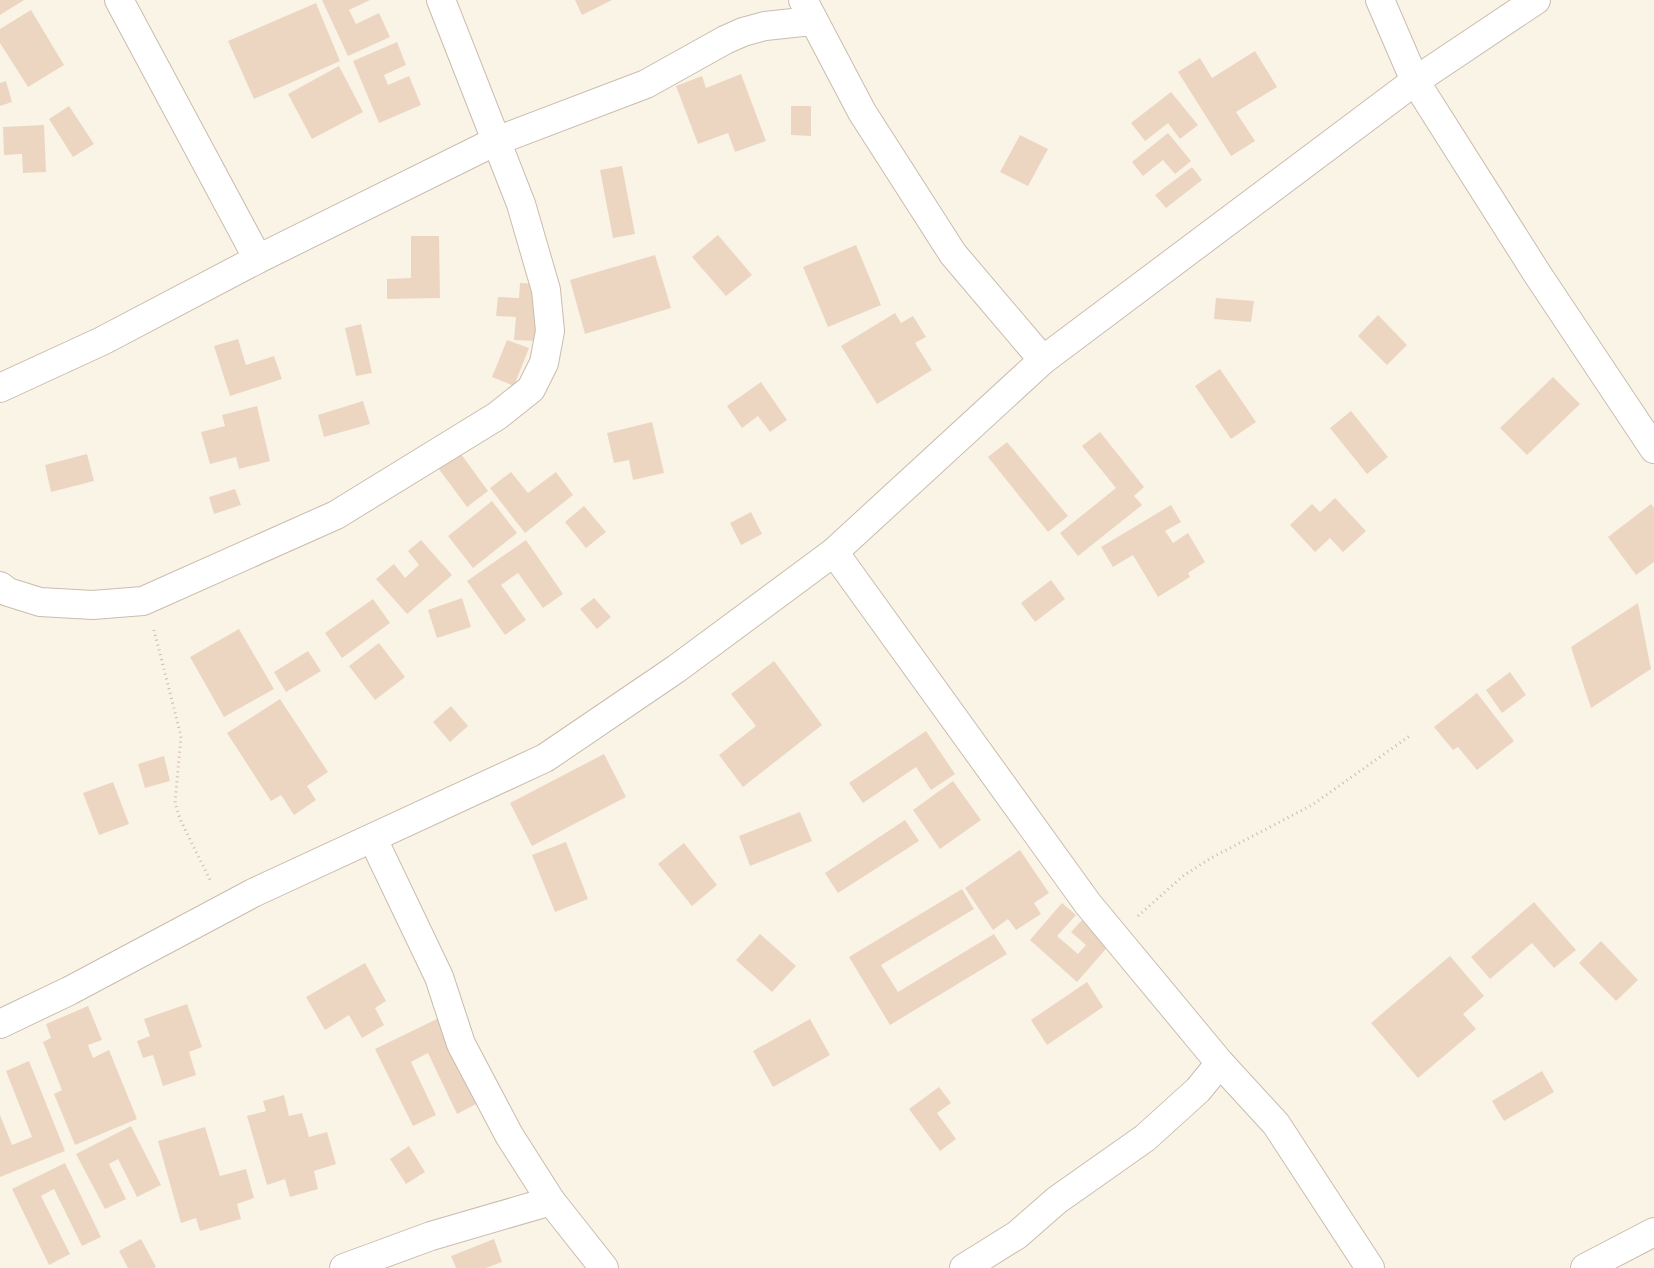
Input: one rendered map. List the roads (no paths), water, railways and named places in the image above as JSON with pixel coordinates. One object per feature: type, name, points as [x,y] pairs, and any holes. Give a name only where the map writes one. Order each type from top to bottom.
[{"type":"street","points":[[119,0],[258,259]]},
{"type":"street","points":[[0,586],[8,592],[40,602],[93,605],[143,601],[336,515],[497,416],[530,389],[544,363],[550,331],[546,290],[521,204],[441,0]]},
{"type":"street","points":[[1380,0],[1414,81],[1538,275],[1654,449]]},
{"type":"street","points":[[0,1024],[69,991],[253,893],[373,839],[544,758],[676,669],[834,552],[1043,360],[1414,81],[1536,0]]},
{"type":"street","points":[[0,388],[102,341],[258,259],[496,142],[646,84],[724,40],[808,10],[862,112],[953,254],[1043,360]]},
{"type":"street","points":[[834,552],[1088,904],[1220,1063],[1276,1124],[1370,1268]]},
{"type":"street","points":[[373,839],[439,977],[461,1044],[509,1135],[551,1201],[604,1268]]},
{"type":"street","points":[[964,1268],[1017,1235],[1057,1200],[1145,1138],[1198,1090],[1220,1063]]},
{"type":"street","points":[[344,1268],[431,1236],[551,1201]]},
{"type":"street","points":[[1585,1268],[1654,1232]]}]
